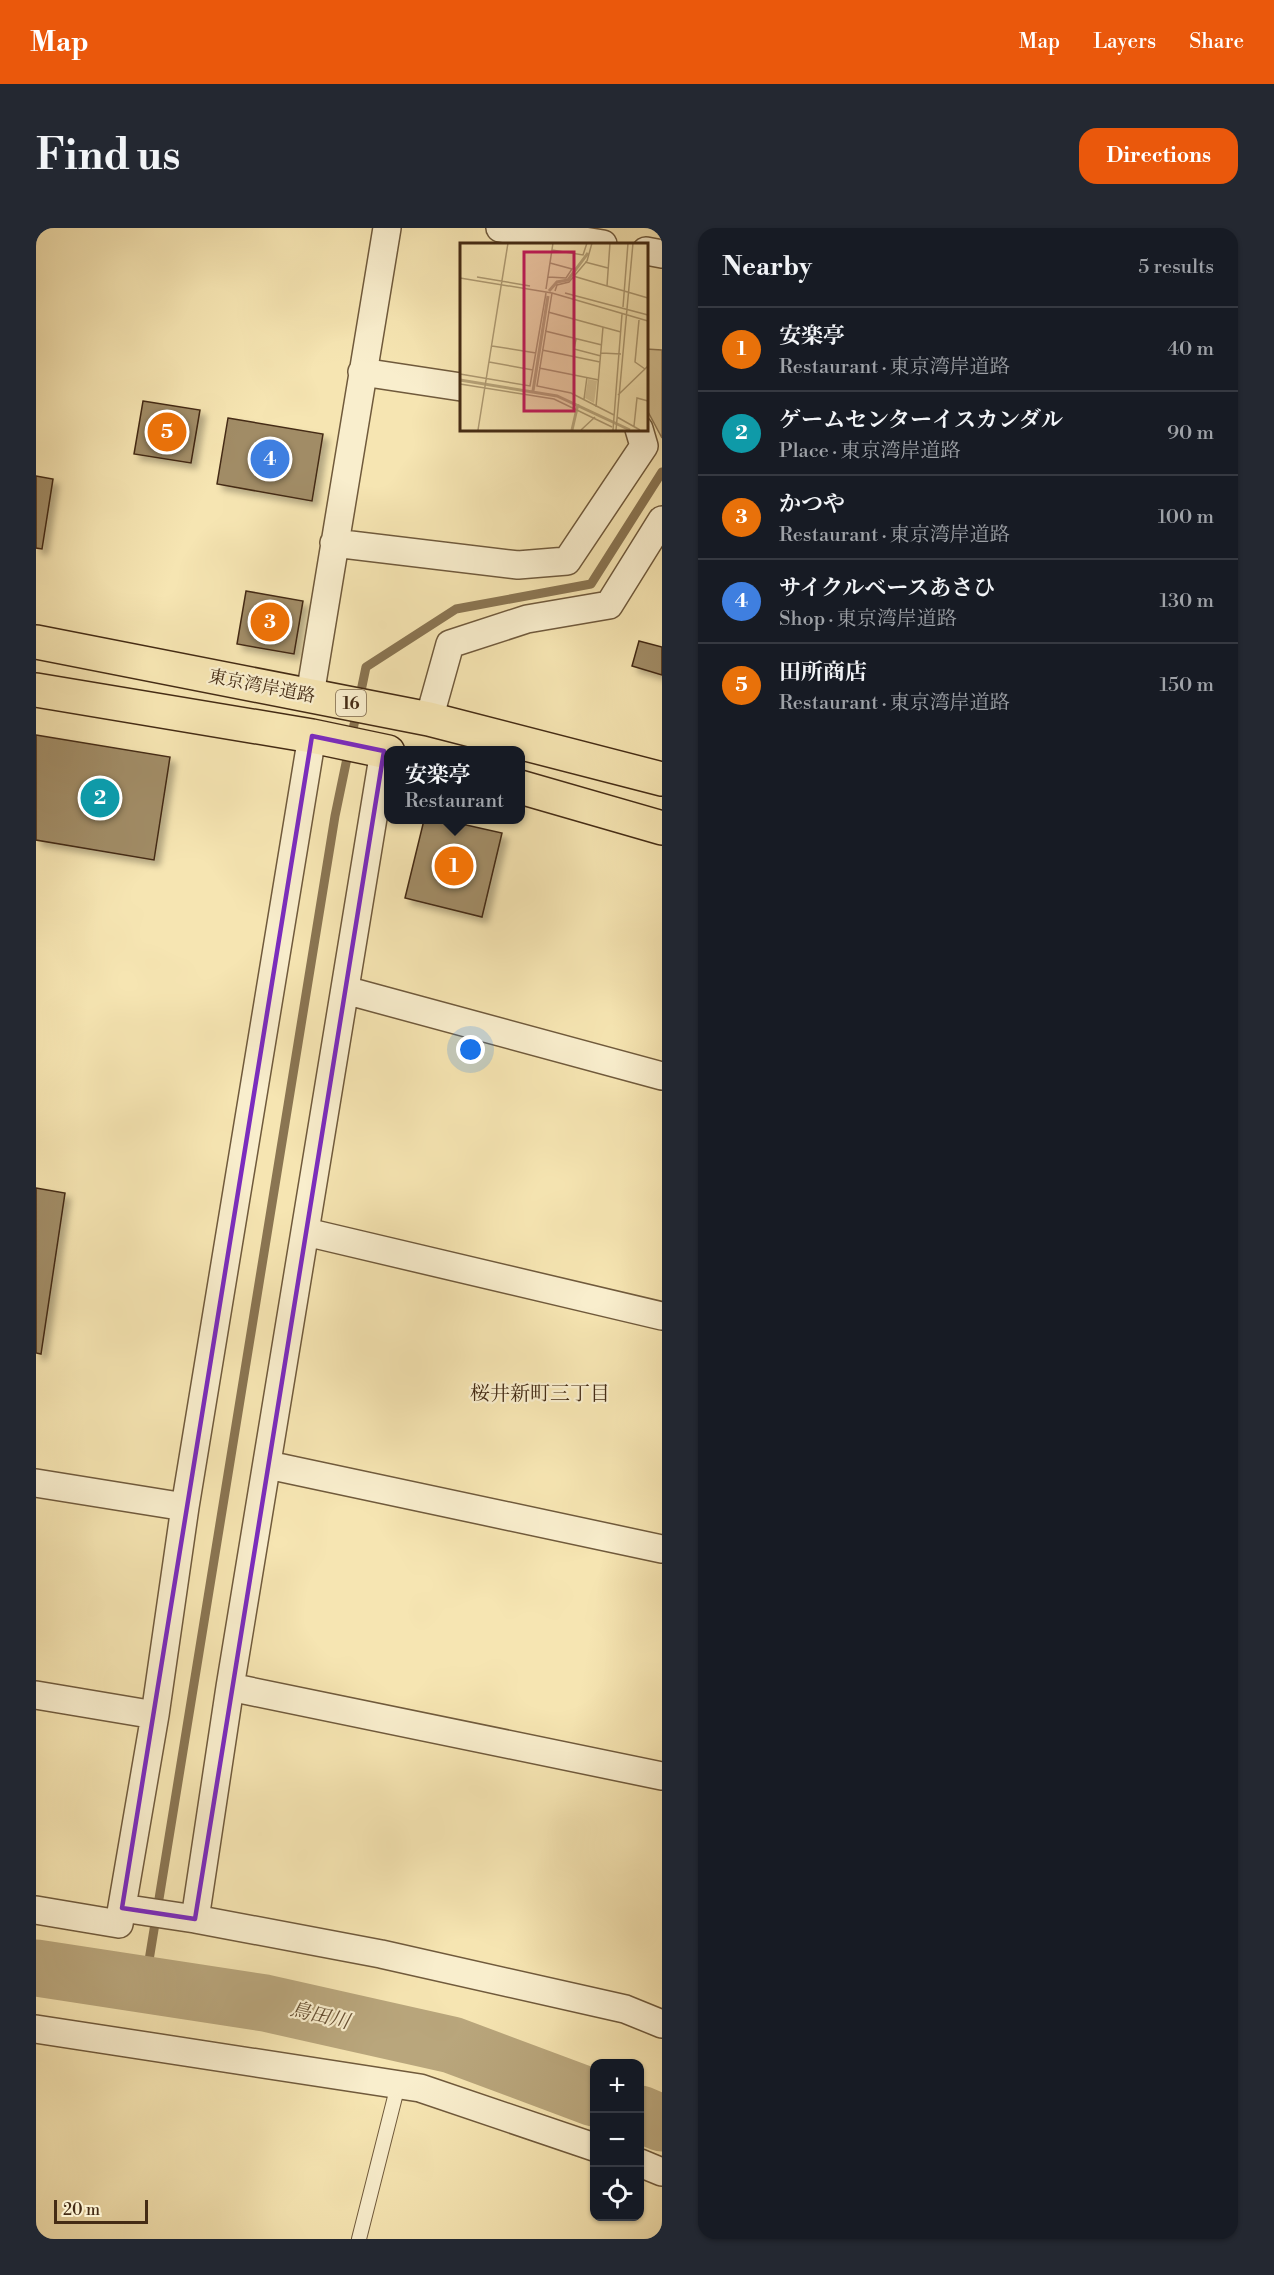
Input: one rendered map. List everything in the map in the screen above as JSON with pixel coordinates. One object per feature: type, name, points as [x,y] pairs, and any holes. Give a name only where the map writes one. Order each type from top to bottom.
[{"type":"highway","name":"東京湾岸道路","points":[[36,642],[429,719],[662,779]]},
{"type":"highway","name":"16","points":[[36,690],[312,736],[384,752]]},
{"type":"highway","points":[[525,788],[662,828]]},
{"type":"street","points":[[310,695],[387,228]]},
{"type":"street","points":[[500,228],[597,243]]},
{"type":"street","points":[[647,251],[662,254]]},
{"type":"street","points":[[362,372],[460,387]]},
{"type":"street","points":[[334,543],[518,565],[567,561],[644,446],[639,430]]},
{"type":"street","points":[[429,719],[450,644],[527,619],[609,605],[658,534]]},
{"type":"street","points":[[36,1910],[118,1924],[122,1908],[155,1715],[185,1507],[312,736]]},
{"type":"street","points":[[195,1919],[230,1687],[384,764]]},
{"type":"street","points":[[345,990],[662,1076]]},
{"type":"street","points":[[306,1232],[662,1316]]},
{"type":"street","points":[[268,1465],[662,1549]]},
{"type":"street","points":[[36,1483],[185,1507]]},
{"type":"street","points":[[230,1687],[662,1776]]},
{"type":"street","points":[[36,1695],[155,1715]]},
{"type":"street","points":[[122,1908],[195,1919],[381,1954],[625,2009],[662,2024]]},
{"type":"street","points":[[36,2029],[420,2088],[590,2146]]},
{"type":"street","points":[[644,2165],[662,2172]]},
{"type":"lane","points":[[359,2239],[398,2085]]},
{"type":"highlighted area","points":[[312,736],[384,751],[195,1919],[122,1908]]},
{"type":"shaded area","points":[[647,349],[662,350],[662,438],[647,410]]},
{"type":"building","points":[[143,401],[200,410],[191,463],[134,454]]},
{"type":"building","points":[[228,418],[323,434],[312,501],[217,484]]},
{"type":"building","points":[[36,476],[53,479],[42,549],[36,548]]},
{"type":"building","points":[[246,591],[303,601],[294,654],[237,644]]},
{"type":"building","points":[[639,641],[662,647],[662,675],[632,666]]},
{"type":"building","points":[[36,735],[170,757],[154,860],[36,840]]},
{"type":"building","points":[[423,824],[462,824],[502,833],[482,917],[405,898]]},
{"type":"building","points":[[36,1188],[65,1193],[41,1354],[36,1353]]},
{"type":"waterway","points":[[145,1985],[335,816],[366,667],[456,609],[591,584],[662,472]]},
{"type":"waterway","name":"鳥田川","points":[[36,1968],[265,2003],[452,2045],[590,2097]]},
{"type":"waterway","name":"鳥田川","points":[[644,2116],[662,2123]]},
{"type":"place","name":"田所商店","points":[[167,432]]},
{"type":"place","name":"サイクルベースあさひ","points":[[270,459]]},
{"type":"place","name":"かつや","points":[[270,622]]},
{"type":"place","name":"ゲームセンターイスカンダル","points":[[100,798]]},
{"type":"place","name":"安楽亭","points":[[454,866]]},
{"type":"district","name":"桜井新町三丁目","points":[[540,1393]]}]
